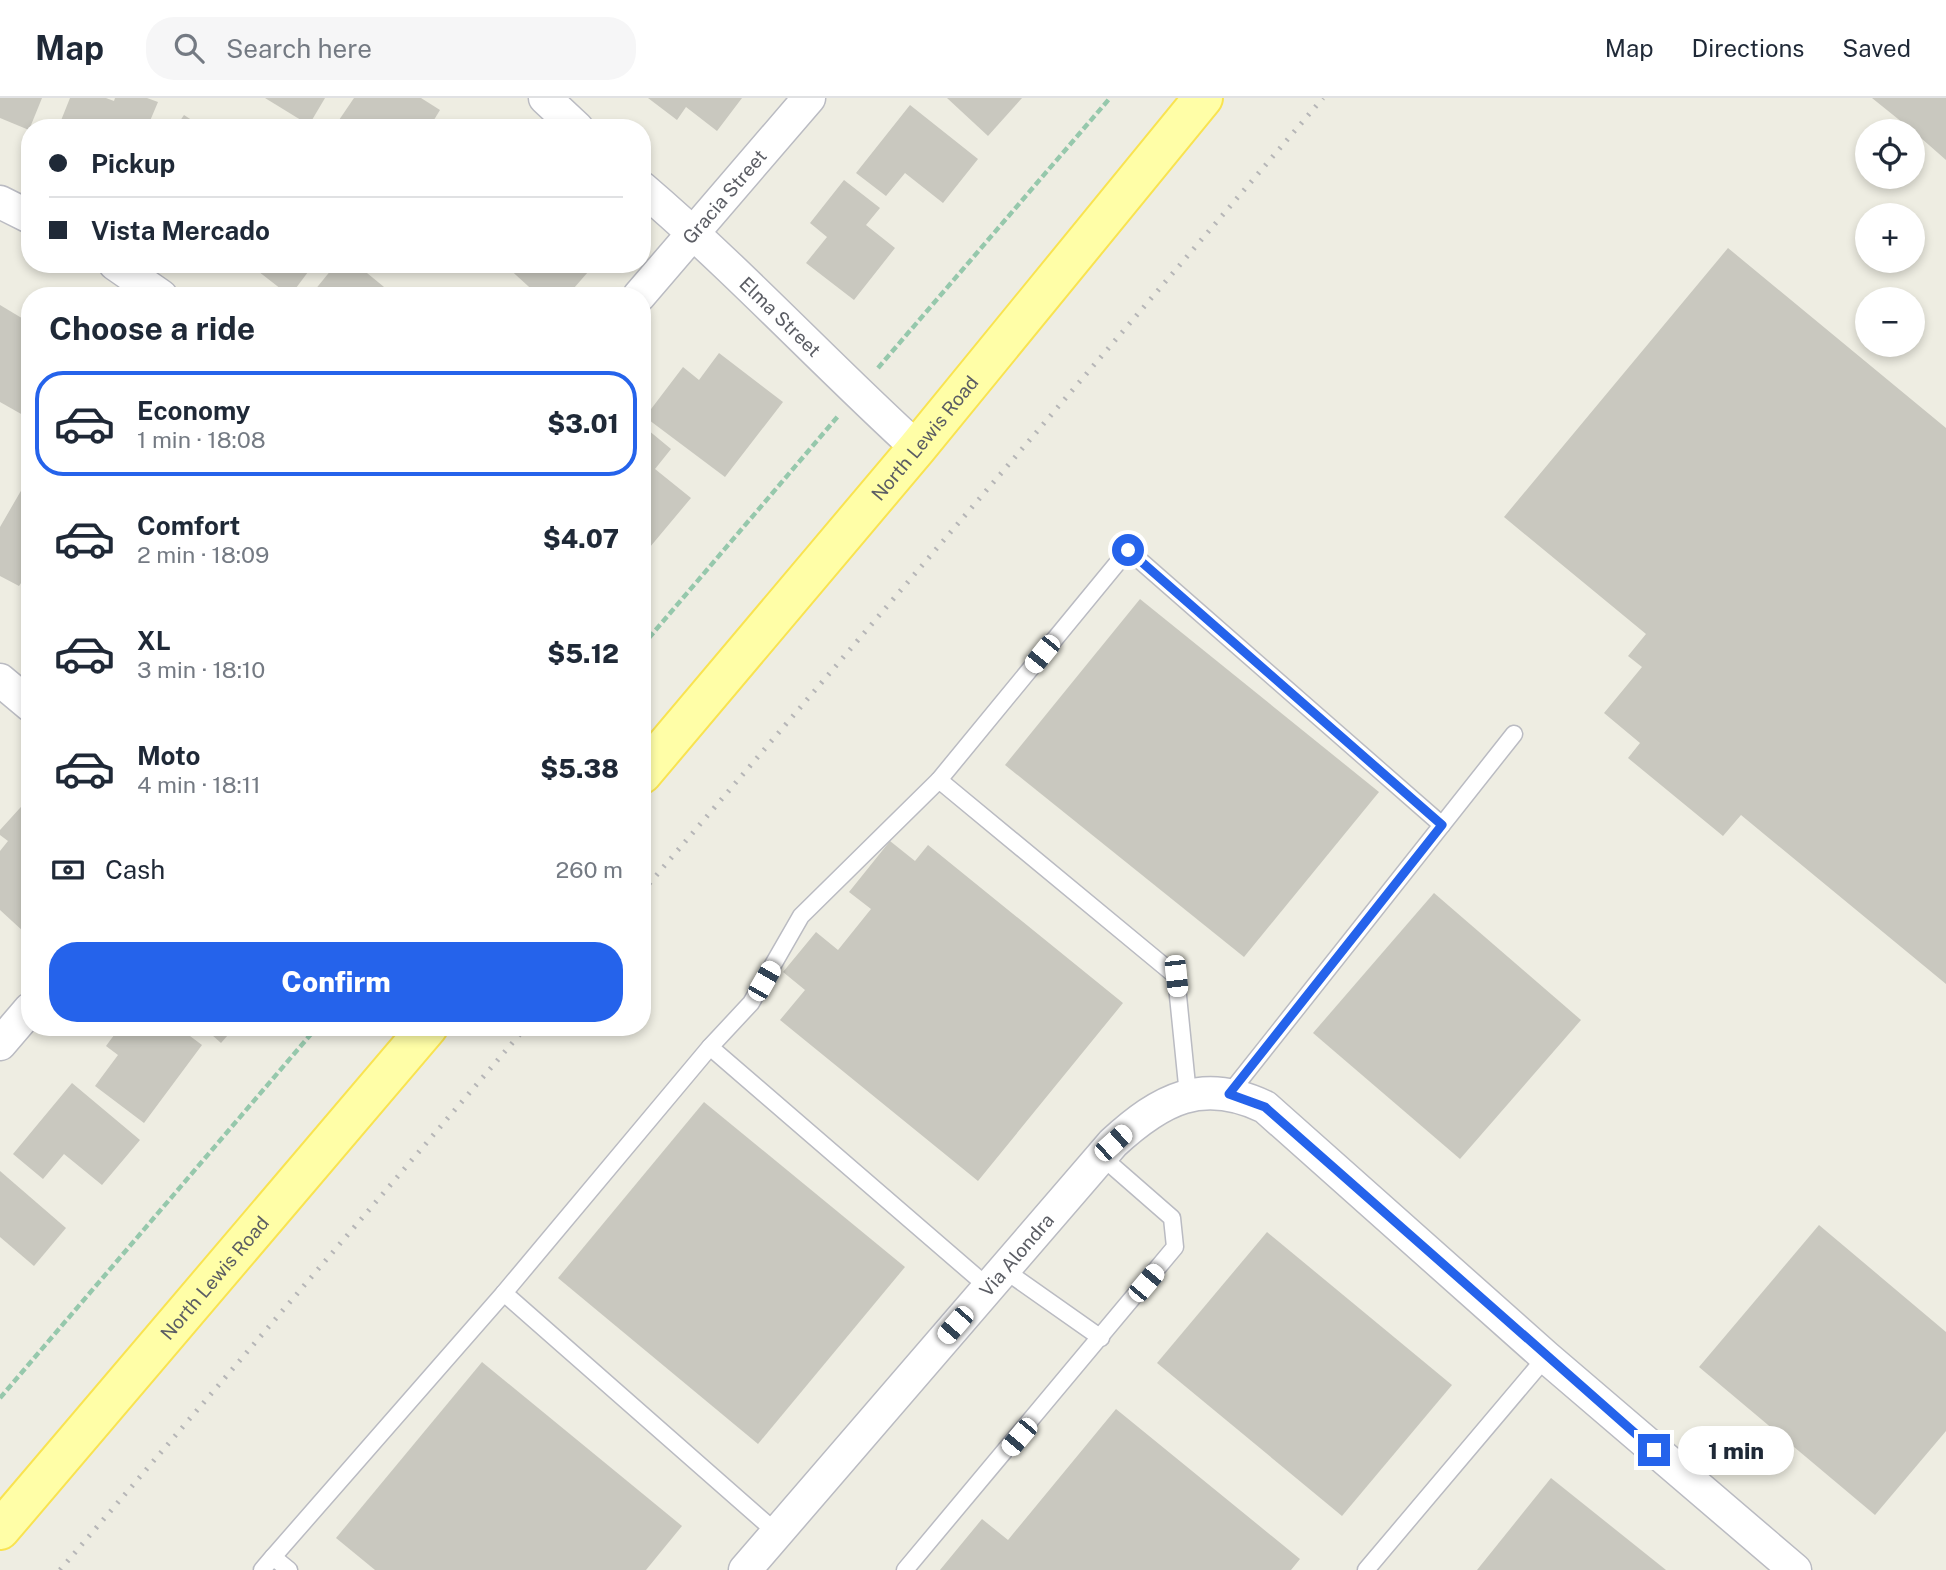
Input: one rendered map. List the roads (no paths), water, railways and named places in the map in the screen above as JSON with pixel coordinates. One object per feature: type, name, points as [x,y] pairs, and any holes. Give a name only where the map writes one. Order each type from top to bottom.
[{"type":"main road","name":"North Lewis Road","points":[[651,763],[917,448],[1203,98]]},
{"type":"main road","name":"North Lewis Road","points":[[0,1530],[420,1036]]},
{"type":"street","points":[[545,98],[567,119]]},
{"type":"street","name":"Gracia Street","points":[[646,287],[809,98]]},
{"type":"street","name":"Elma Street","points":[[651,195],[693,231],[857,393],[917,448]]},
{"type":"street","points":[[0,202],[21,212]]},
{"type":"street","points":[[128,273],[148,287]]},
{"type":"street","points":[[0,680],[21,698]]},
{"type":"street","points":[[0,1044],[21,1020]]},
{"type":"street","points":[[1206,1094],[1265,1107],[1546,1357],[1795,1570]]},
{"type":"street","name":"Via Alondra","points":[[746,1570],[1101,1156],[1135,1123],[1169,1101],[1206,1094]]},
{"type":"lane","points":[[262,1570],[503,1293],[710,1047],[751,1003],[801,916],[939,780],[1128,550],[1442,825]]},
{"type":"lane","points":[[1206,1094],[1442,825],[1514,734]]},
{"type":"lane","points":[[939,780],[1176,976],[1206,1094]]},
{"type":"lane","points":[[710,1047],[996,1278],[1101,1338]]},
{"type":"lane","points":[[905,1570],[1175,1247],[1172,1218],[1101,1156]]},
{"type":"lane","points":[[503,1293],[777,1532]]},
{"type":"lane","points":[[1366,1570],[1546,1357]]},
{"type":"lane","points":[[273,1557],[289,1570]]},
{"type":"railway","points":[[651,882],[1323,98]]},
{"type":"railway","points":[[60,1570],[518,1036]]}]
